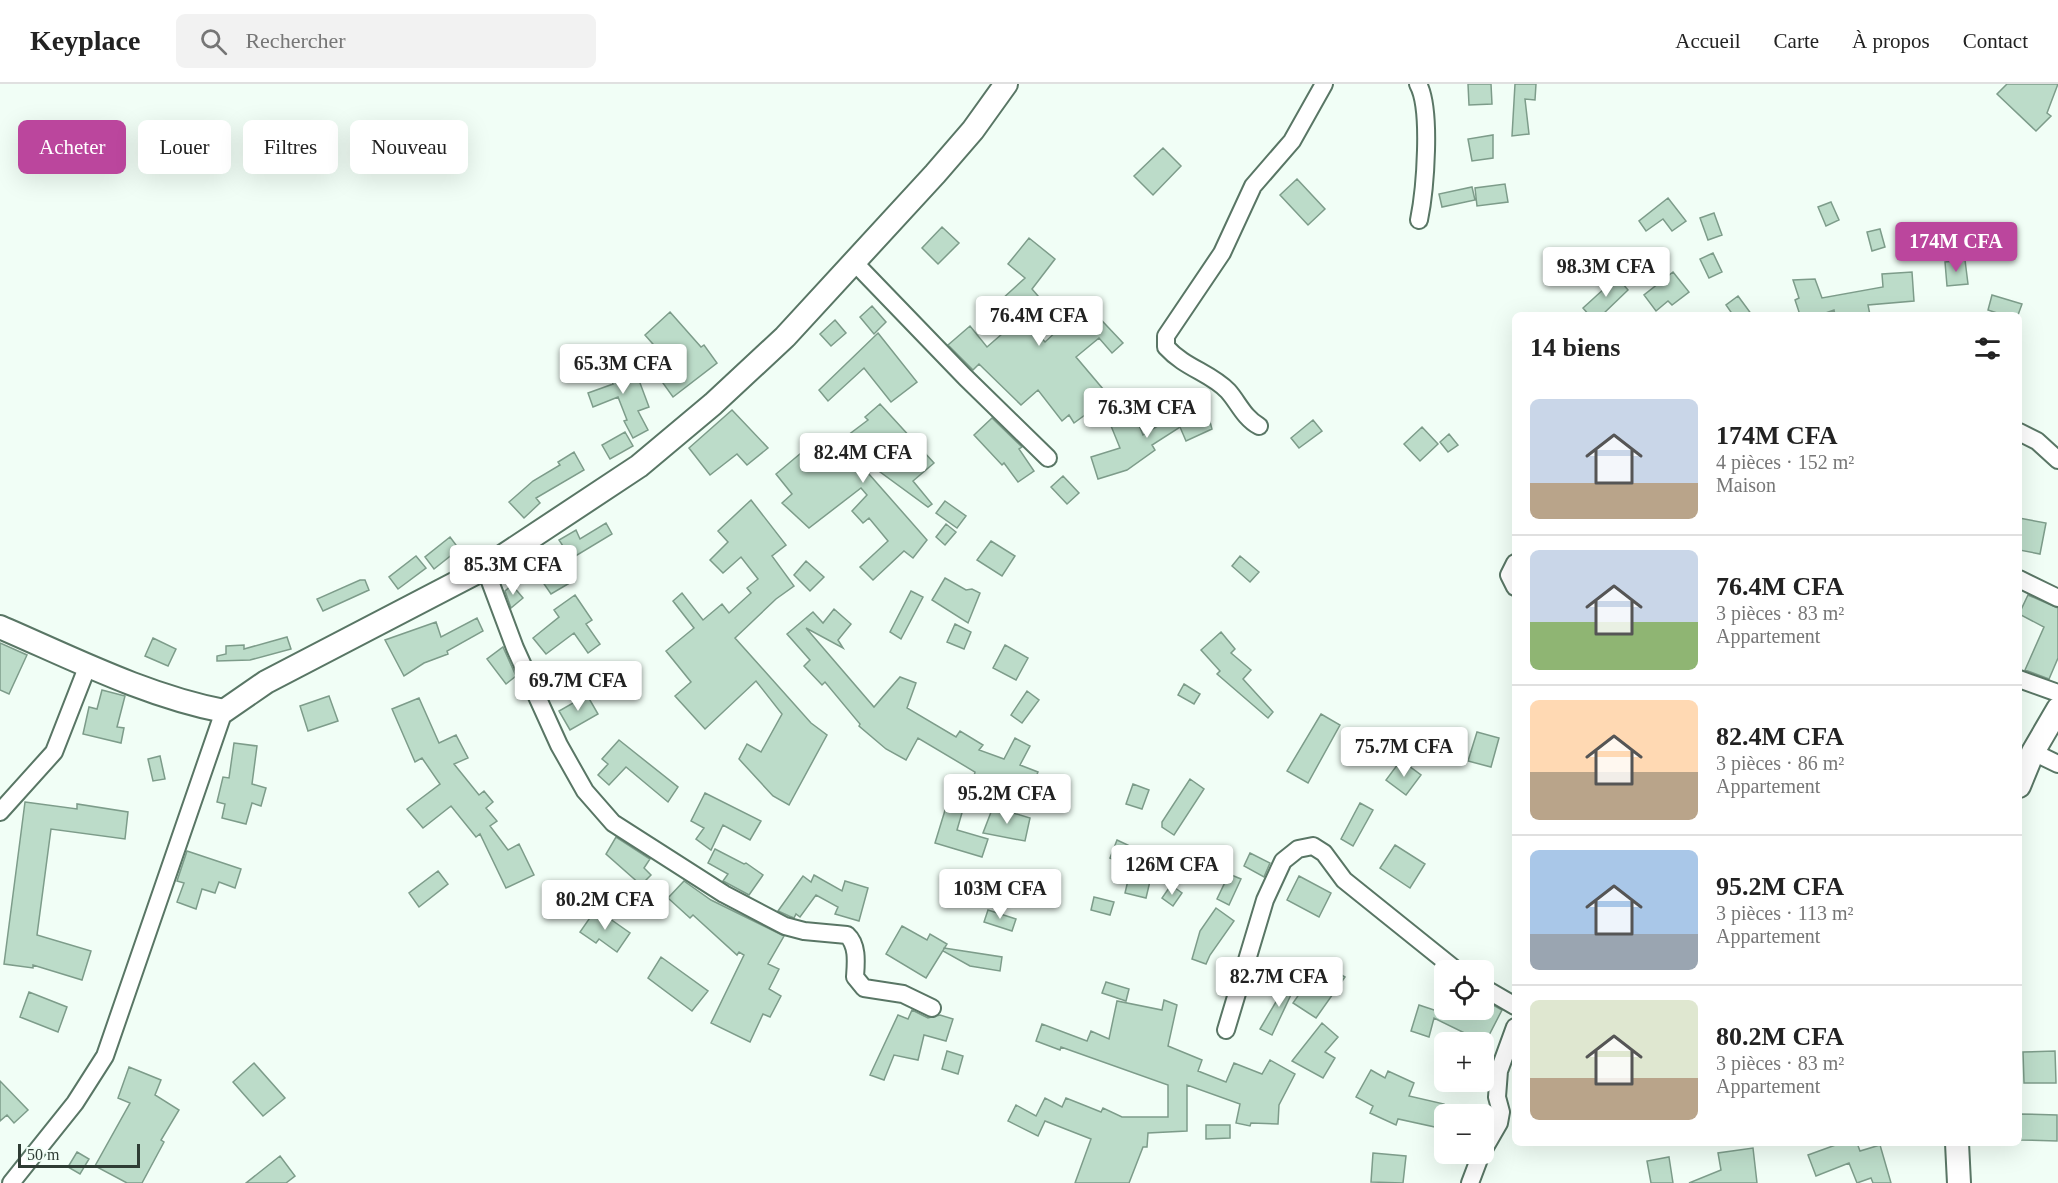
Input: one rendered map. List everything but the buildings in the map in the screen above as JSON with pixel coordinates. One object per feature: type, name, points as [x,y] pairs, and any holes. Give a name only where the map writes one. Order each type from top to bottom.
[{"type":"street","points":[[11,1183],[75,1103],[105,1056],[224,711],[266,682],[485,568],[639,466],[713,404],[784,337],[966,139],[1006,84]]},
{"type":"street","points":[[1259,426],[1247,416],[1228,391],[1177,360],[1166,347],[1166,336],[1222,253],[1253,186],[1292,141],[1324,84]]},
{"type":"street","points":[[1418,84],[1423,92],[1425,133],[1425,191],[1419,220]]},
{"type":"street","points":[[854,262],[965,377],[1048,458]]},
{"type":"street","points":[[2022,434],[2037,441],[2058,460]]},
{"type":"street","points":[[485,568],[515,648],[559,745],[585,791],[613,823],[724,894],[785,926],[804,931],[847,935],[852,940],[856,954],[855,977],[864,988],[903,994],[932,1008]]},
{"type":"street","points":[[2022,580],[2058,598]]},
{"type":"street","points":[[0,627],[88,665],[188,704],[224,711]]},
{"type":"street","points":[[0,812],[54,752],[88,665]]},
{"type":"street","points":[[2022,680],[2058,693]]},
{"type":"street","points":[[2022,779],[2033,752],[2058,709]]},
{"type":"street","points":[[2033,752],[2058,764]]},
{"type":"street","points":[[1226,1030],[1265,900],[1283,861],[1298,849],[1313,846],[1324,853],[1344,880],[1444,960]]},
{"type":"street","points":[[1494,994],[1512,1004]]},
{"type":"street","points":[[1494,1132],[1499,1123],[1501,1112],[1497,1097],[1499,1071],[1512,1035]]},
{"type":"street","points":[[1957,1146],[1959,1183]]},
{"type":"street","points":[[1470,1183],[1477,1164]]}]
